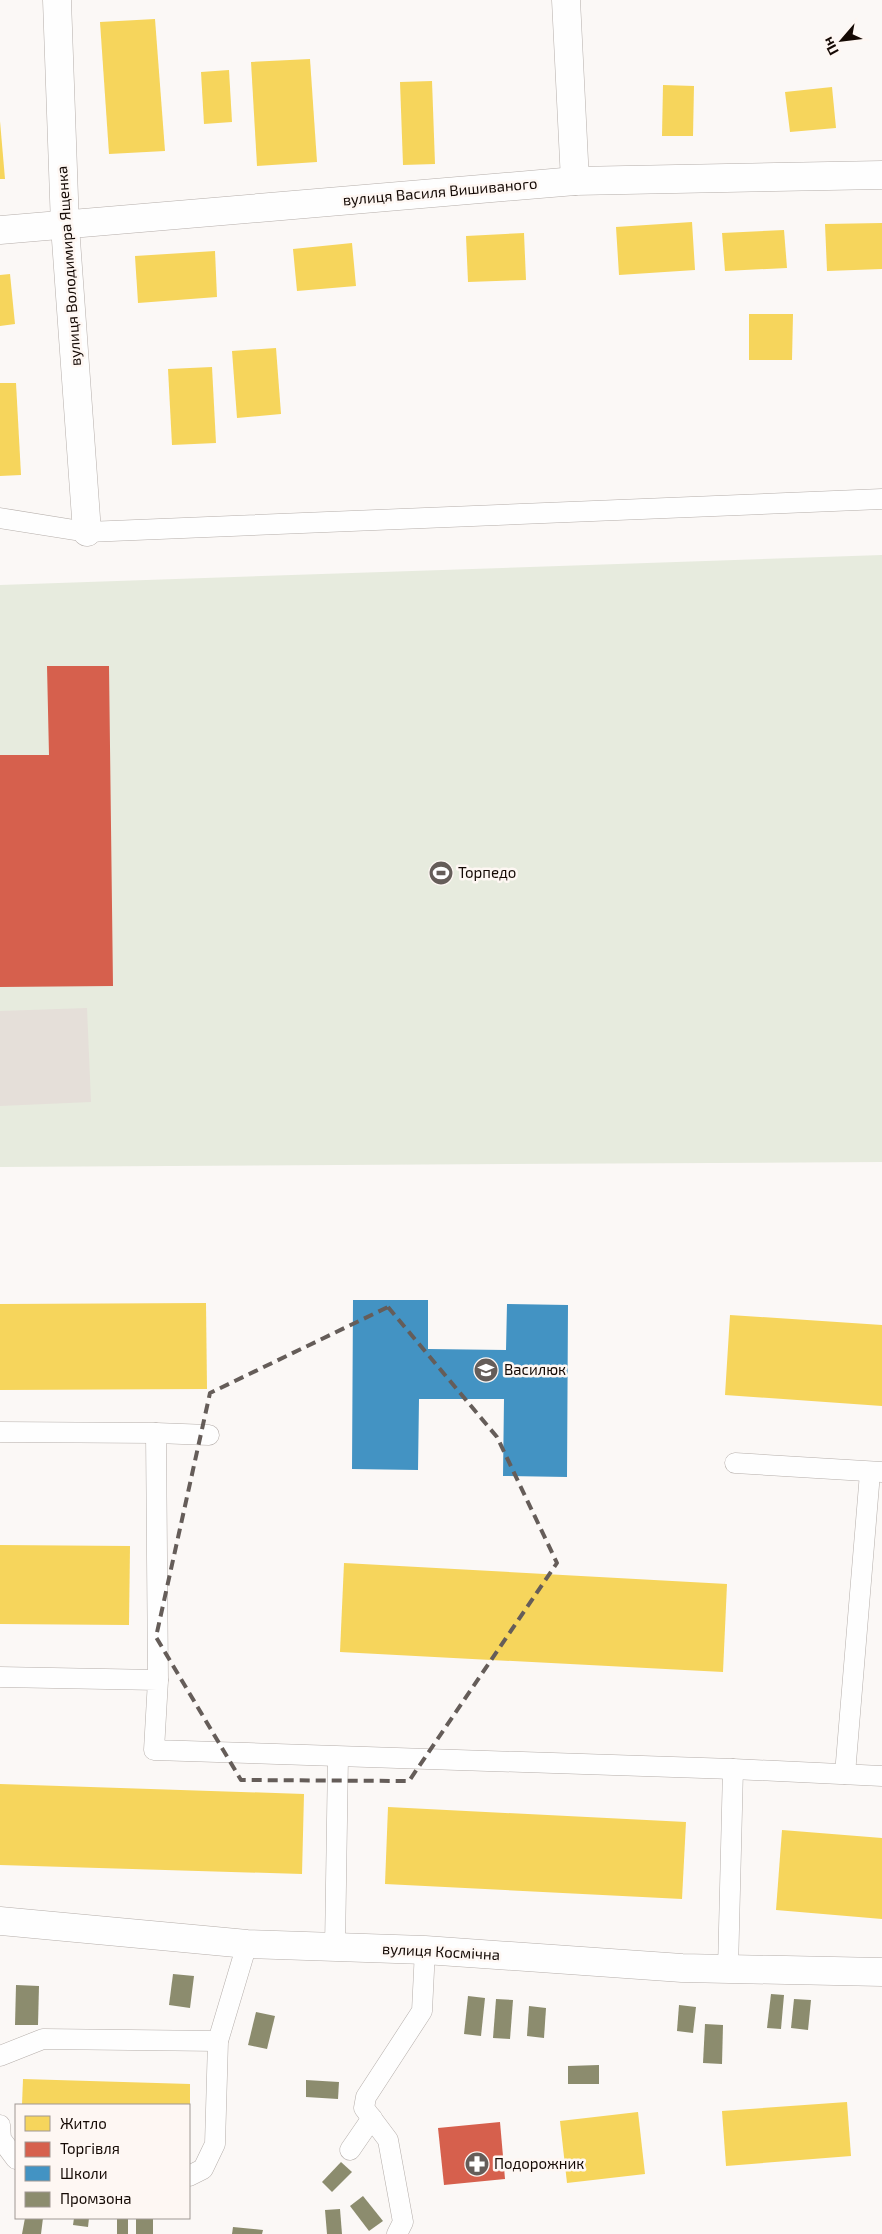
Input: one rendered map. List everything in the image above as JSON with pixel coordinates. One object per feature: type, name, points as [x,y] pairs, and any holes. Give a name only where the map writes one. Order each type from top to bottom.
[{"type":"street","name":"вулиця Володимира Ященка","points":[[57,0],[65,226],[87,532]]},
{"type":"street","points":[[566,0],[575,180]]},
{"type":"street","name":"вулиця Василя Вишиваного","points":[[0,230],[65,226],[575,180],[882,175]]},
{"type":"street","name":"вулиця Космічна","points":[[0,1921],[247,1944],[425,1950],[682,1968],[882,1972]]},
{"type":"lane","points":[[0,518],[87,532],[882,499]]},
{"type":"lane","points":[[0,1432],[156,1433],[209,1436]]},
{"type":"lane","points":[[156,1433],[158,1680],[154,1750],[733,1769],[882,1776]]},
{"type":"lane","points":[[735,1463],[876,1472],[845,1774]]},
{"type":"lane","points":[[0,1677],[158,1680]]},
{"type":"lane","points":[[335,1947],[338,1757]]},
{"type":"lane","points":[[728,1969],[733,1769]]},
{"type":"lane","points":[[190,2176],[203,2169],[215,2144],[218,2041],[247,1944]]},
{"type":"lane","points":[[397,2234],[403,2222],[388,2140],[364,2108],[366,2097],[422,2011],[425,1950]]},
{"type":"lane","points":[[0,2056],[43,2039],[218,2041]]},
{"type":"lane","points":[[350,2150],[372,2118]]},
{"type":"lane","points":[[0,2125],[1,2139],[15,2158]]},
{"type":"highlighted area","points":[[388,1307],[497,1437],[557,1563],[409,1781],[241,1780],[156,1637],[210,1393]]},
{"type":"shaded area","name":"Торпедо","points":[[882,555],[882,1162],[0,1167],[0,585]]},
{"type":"building: Житло","points":[[155,19],[165,151],[109,154],[100,22]]},
{"type":"building: Житло","points":[[310,59],[317,162],[257,166],[251,62]]},
{"type":"building: Житло","points":[[229,70],[232,122],[204,124],[201,72]]},
{"type":"building: Житло","points":[[432,81],[435,164],[403,165],[400,82]]},
{"type":"building: Житло","points":[[663,85],[694,86],[693,136],[662,136]]},
{"type":"building: Житло","points":[[832,87],[836,128],[790,132],[785,92]]},
{"type":"building: Житло","points":[[0,121],[5,179],[0,179]]},
{"type":"building: Житло","points":[[692,222],[695,270],[619,275],[616,227]]},
{"type":"building: Житло","points":[[882,223],[882,269],[827,271],[825,224]]},
{"type":"building: Житло","points":[[784,230],[787,268],[725,271],[722,233]]},
{"type":"building: Житло","points":[[524,233],[526,280],[468,282],[466,236]]},
{"type":"building: Житло","points":[[352,243],[356,286],[297,291],[293,249]]},
{"type":"building: Житло","points":[[215,251],[217,297],[138,303],[135,256]]},
{"type":"building: Житло","points":[[10,274],[15,324],[0,326],[0,275]]},
{"type":"building: Житло","points":[[749,314],[793,314],[792,360],[749,360]]},
{"type":"building: Житло","points":[[276,348],[281,414],[237,418],[232,351]]},
{"type":"building: Житло","points":[[212,367],[216,443],[172,445],[168,369]]},
{"type":"building: Житло","points":[[0,383],[16,383],[21,475],[0,476]]},
{"type":"building: Житло","points":[[206,1303],[207,1389],[0,1390],[0,1304]]},
{"type":"building: Житло","points":[[730,1315],[882,1325],[882,1406],[725,1395]]},
{"type":"building: Житло","points":[[0,1545],[130,1546],[129,1625],[0,1624]]},
{"type":"building: Житло","points":[[344,1563],[727,1584],[723,1672],[340,1652]]},
{"type":"building: Житло","points":[[0,1784],[304,1794],[302,1874],[0,1865]]},
{"type":"building: Житло","points":[[388,1807],[686,1822],[682,1899],[385,1884]]},
{"type":"building: Житло","points":[[782,1830],[882,1838],[882,1919],[776,1910]]},
{"type":"building: Житло","points":[[23,2079],[190,2084],[190,2104],[22,2104]]},
{"type":"building: Житло","points":[[847,2102],[851,2156],[726,2166],[722,2111]]},
{"type":"building: Житло","points":[[638,2112],[645,2174],[567,2183],[560,2121]]},
{"type":"building: Торгівля","points":[[47,666],[109,666],[113,986],[0,987],[0,755],[49,755]]},
{"type":"building: Торгівля","points":[[500,2122],[505,2179],[444,2185],[438,2128]]},
{"type":"building: Школи","points":[[353,1300],[428,1300],[428,1349],[506,1350],[507,1304],[568,1305],[567,1477],[503,1476],[504,1399],[419,1399],[418,1470],[352,1469]]},
{"type":"building: Промзона","points":[[173,1974],[194,1976],[190,2008],[169,2005]]},
{"type":"building: Промзона","points":[[16,1985],[39,1986],[38,2025],[15,2025]]},
{"type":"building: Промзона","points":[[771,1994],[784,1995],[781,2029],[767,2028]]},
{"type":"building: Промзона","points":[[468,1996],[485,1998],[481,2036],[464,2034]]},
{"type":"building: Промзона","points":[[496,1999],[513,2000],[510,2039],[493,2038]]},
{"type":"building: Промзона","points":[[794,1999],[811,2000],[808,2030],[791,2028]]},
{"type":"building: Промзона","points":[[679,2005],[696,2007],[693,2033],[677,2031]]},
{"type":"building: Промзона","points":[[529,2006],[546,2008],[544,2038],[527,2036]]},
{"type":"building: Промзона","points":[[256,2012],[275,2016],[267,2049],[248,2045]]},
{"type":"building: Промзона","points":[[705,2024],[723,2025],[722,2064],[703,2063]]},
{"type":"building: Промзона","points":[[599,2065],[599,2084],[568,2084],[568,2066]]},
{"type":"building: Промзона","points":[[306,2080],[339,2082],[338,2099],[306,2097]]},
{"type":"building: Промзона","points":[[341,2162],[352,2172],[332,2192],[322,2182]]},
{"type":"building: Промзона","points":[[363,2196],[383,2221],[369,2231],[350,2206]]},
{"type":"building: Промзона","points":[[340,2209],[342,2234],[327,2234],[325,2210]]},
{"type":"building: Промзона","points":[[25,2219],[43,2219],[41,2234],[22,2234]]},
{"type":"building: Промзона","points":[[74,2219],[89,2219],[88,2227],[73,2225]]},
{"type":"building: Промзона","points":[[117,2219],[128,2219],[128,2234],[117,2234]]},
{"type":"building: Промзона","points":[[136,2219],[153,2219],[153,2234],[136,2234]]},
{"type":"building: Промзона","points":[[233,2227],[263,2230],[262,2234],[232,2234]]},
{"type":"building: Інше","points":[[87,1008],[91,1102],[0,1106],[0,1011]]},
{"type":"place","name":"Торпедо","points":[[441,873]]},
{"type":"place","name":"Василюк","points":[[486,1370]]},
{"type":"place","name":"Подорожник","points":[[477,2164]]}]
